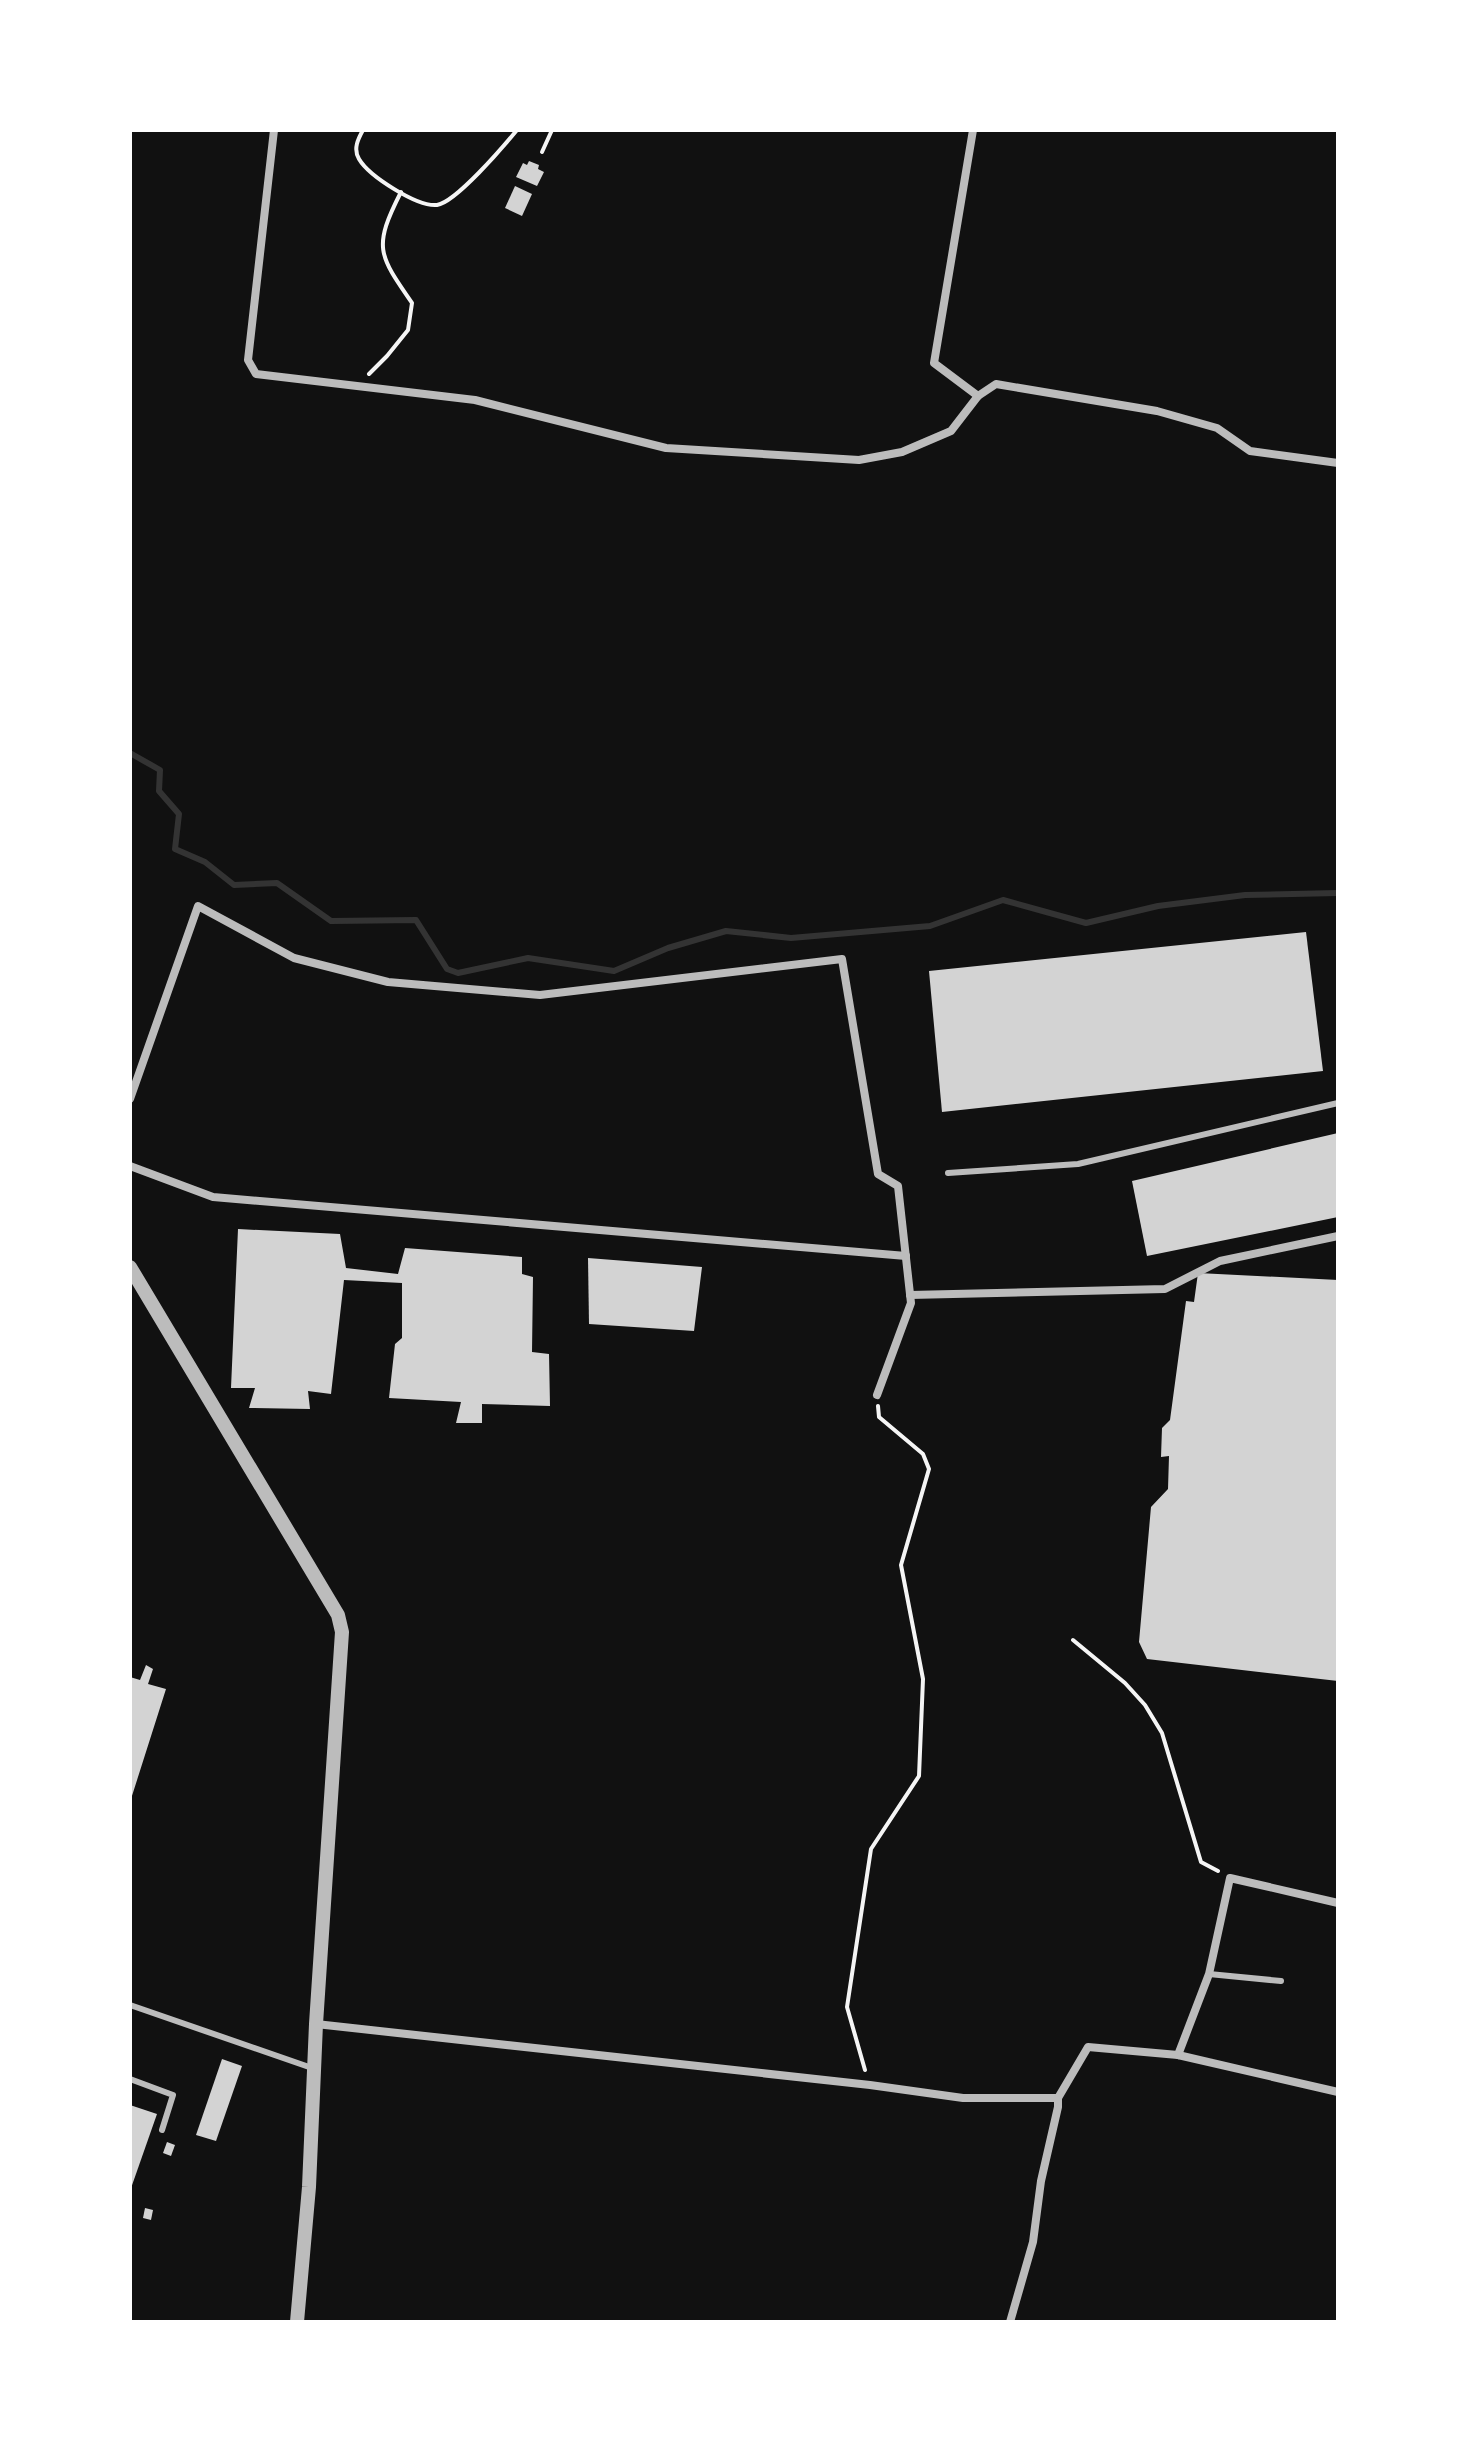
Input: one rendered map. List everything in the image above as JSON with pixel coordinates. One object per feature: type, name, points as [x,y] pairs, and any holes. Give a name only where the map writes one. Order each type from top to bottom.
[{"type":"street","points":[[274,130],[248,360],[256,374],[475,400],[666,448],[859,460],[902,452],[951,431],[978,396],[996,384],[1157,411],[1217,428],[1250,451],[1338,463]]},
{"type":"street","points":[[973,130],[934,363],[978,396]]},
{"type":"street","points":[[130,1099],[198,906],[294,958],[388,982],[525,994],[842,959],[878,1174],[898,1186],[911,1303],[877,1395]]},
{"type":"street","points":[[130,1166],[213,1197],[906,1256]]},
{"type":"street","points":[[910,1295],[1165,1289],[1220,1261],[1338,1236]]},
{"type":"street","points":[[130,1267],[338,1615],[342,1632],[316,2024],[309,2187],[297,2322]]},
{"type":"street","points":[[1178,2055],[1209,1974],[1230,1878],[1338,1903]]},
{"type":"street","points":[[316,2024],[963,2098],[1058,2098]]},
{"type":"street","points":[[1010,2322],[1033,2242],[1041,2181],[1058,2098],[1088,2047],[1178,2055],[1338,2092]]},
{"type":"lane","points":[[948,1173],[1078,1164],[1338,1103]]},
{"type":"lane","points":[[1209,1974],[1281,1981]]},
{"type":"lane","points":[[130,2005],[314,2069]]},
{"type":"lane","points":[[130,2079],[173,2095],[162,2130]]},
{"type":"path","points":[[363,130],[357,142],[357,157],[373,174],[423,204],[437,205],[452,198],[496,156],[517,130]]},
{"type":"path","points":[[542,152],[552,130]]},
{"type":"path","points":[[355,387],[408,330],[412,303],[387,267],[382,245],[387,220],[401,192]]},
{"type":"path","points":[[870,2085],[847,2007],[871,1849],[919,1776],[923,1679],[901,1565],[929,1469],[923,1454],[879,1417],[877,1395]]},
{"type":"path","points":[[1073,1640],[1125,1683],[1145,1705],[1162,1733],[1201,1862],[1230,1878]]},
{"type":"building","points":[[529,161],[539,165],[538,169],[544,172],[537,186],[516,177],[523,163],[527,165]]},
{"type":"building","points":[[515,186],[532,194],[522,216],[505,208]]},
{"type":"building","points":[[1306,932],[1323,1071],[942,1112],[929,971]]},
{"type":"building","points":[[1338,1133],[1338,1217],[1147,1256],[1132,1181]]},
{"type":"building","points":[[238,1229],[340,1234],[346,1268],[398,1274],[405,1248],[522,1257],[522,1274],[533,1277],[532,1352],[549,1354],[550,1406],[482,1404],[482,1423],[456,1423],[461,1402],[389,1398],[395,1344],[402,1338],[402,1283],[344,1280],[331,1394],[308,1391],[310,1409],[249,1408],[255,1388],[231,1388]]},
{"type":"building","points":[[588,1258],[702,1267],[694,1331],[589,1324]]},
{"type":"building","points":[[1198,1273],[1338,1280],[1338,1681],[1147,1659],[1139,1642],[1151,1507],[1168,1489],[1169,1456],[1161,1457],[1162,1428],[1170,1420],[1186,1301],[1194,1302]]},
{"type":"building","points":[[146,1665],[153,1669],[148,1684],[166,1689],[131,1799],[130,1677],[140,1680]]},
{"type":"building","points":[[222,2059],[242,2066],[216,2141],[196,2135]]},
{"type":"building","points":[[130,2105],[157,2114],[130,2191]]},
{"type":"building","points":[[167,2142],[175,2145],[171,2156],[163,2153]]},
{"type":"building","points":[[145,2208],[153,2210],[151,2220],[143,2218]]},
{"type":"waterway","points":[[130,753],[160,770],[159,791],[179,814],[175,849],[205,862],[234,885],[277,883],[331,921],[416,920],[447,969],[458,973],[528,958],[614,971],[668,948],[726,931],[791,938],[930,926],[1003,900],[1086,923],[1158,906],[1245,895],[1338,893]]}]
